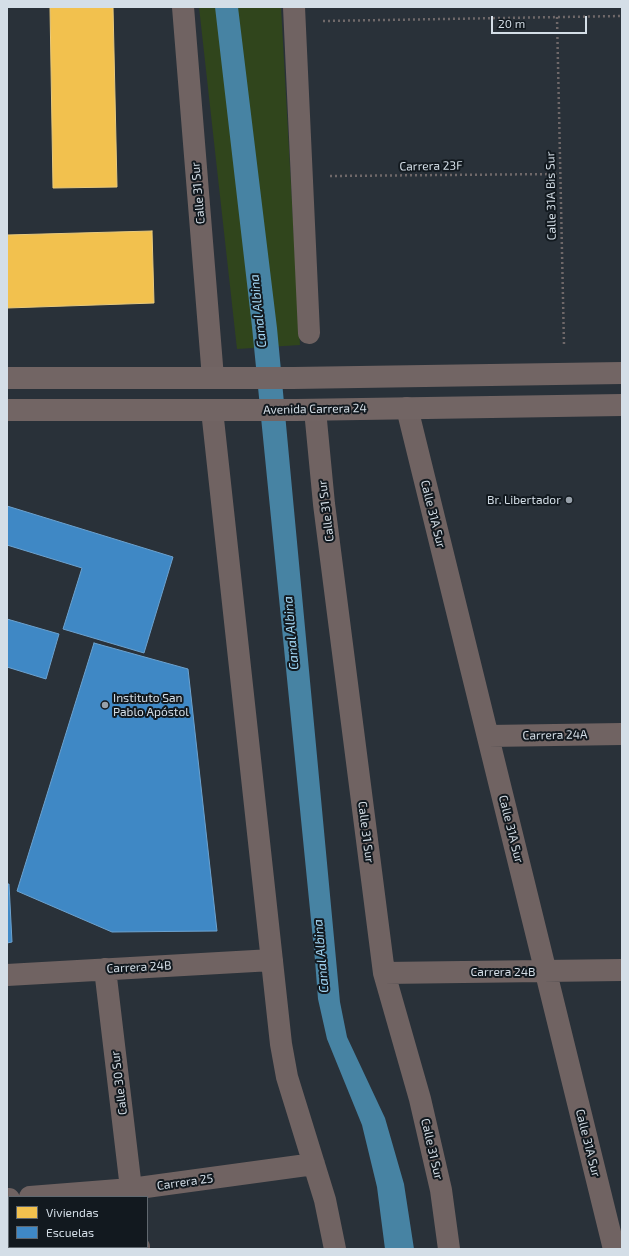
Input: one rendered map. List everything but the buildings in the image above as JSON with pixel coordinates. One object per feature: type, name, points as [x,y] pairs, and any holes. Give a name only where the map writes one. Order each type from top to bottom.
[{"type":"main road","points":[[7,378],[293,378],[622,373]]},
{"type":"main road","name":"Avenida Carrera 24","points":[[7,410],[305,410],[622,405]]},
{"type":"street","name":"Calle 31 Sur","points":[[183,7],[214,378]]},
{"type":"street","points":[[294,14],[309,333]]},
{"type":"street","name":"Calle 31A Sur","points":[[407,408],[614,1249]]},
{"type":"street","points":[[212,410],[281,1044],[287,1077],[326,1200],[335,1249]]},
{"type":"street","name":"Calle 31 Sur","points":[[305,410],[324,504],[384,973],[420,1099],[441,1190],[449,1249]]},
{"type":"street","name":"Carrera 24A","points":[[488,736],[622,734]]},
{"type":"street","name":"Carrera 24B","points":[[7,975],[272,960]]},
{"type":"street","name":"Calle 30 Sur","points":[[105,969],[132,1193]]},
{"type":"street","name":"Carrera 24B","points":[[384,973],[622,970]]},
{"type":"street","name":"Carrera 25","points":[[56,1196],[132,1193],[314,1164]]},
{"type":"path","points":[[294,14],[557,17],[622,16]]},
{"type":"path","name":"Calle 31A Bis Sur","points":[[557,17],[564,374]]},
{"type":"path","name":"Carrera 23F","points":[[302,177],[560,174]]},
{"type":"green space","points":[[199,7],[281,7],[300,345],[237,349]]},
{"type":"water","name":"Canal Albina","points":[[215,7],[238,7],[277,328],[340,1002],[347,1037],[385,1118],[404,1184],[414,1249],[385,1249],[377,1187],[362,1125],[327,1039],[318,999],[252,327]]},
{"type":"place","name":"Br. Libertador","points":[[569,500]]},
{"type":"place","name":"Instituto San Pablo Apóstol","points":[[105,705]]}]
